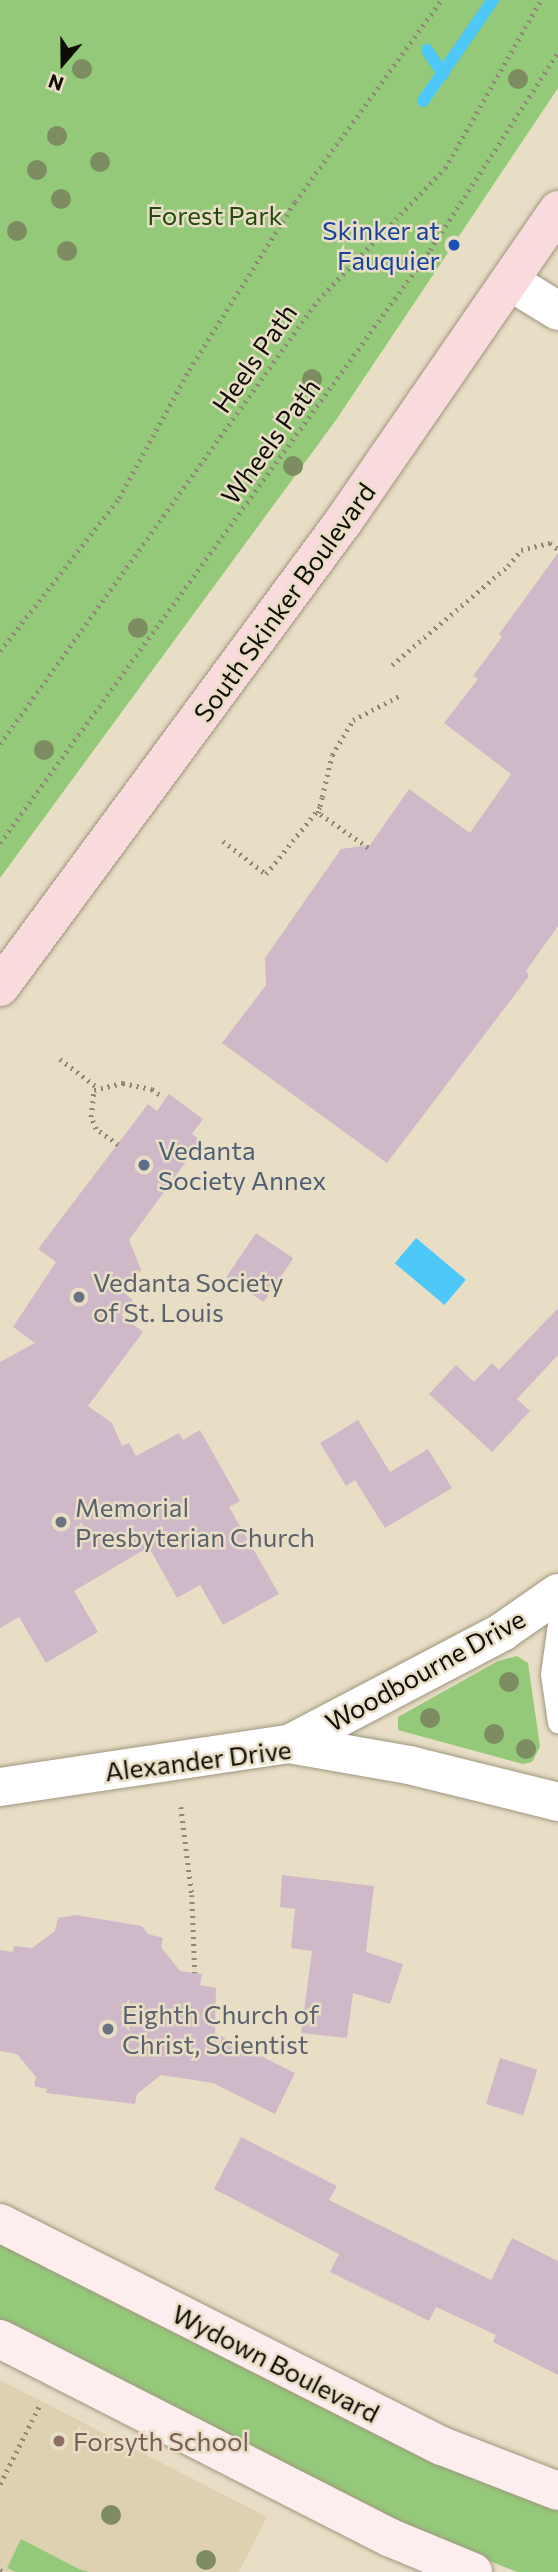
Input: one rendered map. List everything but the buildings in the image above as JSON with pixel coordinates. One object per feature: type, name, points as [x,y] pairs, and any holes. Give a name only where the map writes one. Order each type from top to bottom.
[{"type":"main road","name":"South Skinker Boulevard","points":[[0,988],[343,522],[511,282],[558,210]]},
{"type":"street","points":[[511,282],[558,312]]},
{"type":"street","name":"Woodbourne Drive","points":[[289,1744],[502,1633],[558,1593]]},
{"type":"street","name":"Alexander Drive","points":[[0,1787],[289,1744],[410,1765],[558,1802]]},
{"type":"street","name":"Wydown Boulevard","points":[[0,2223],[442,2446],[558,2491]]},
{"type":"street","points":[[0,2340],[391,2538],[473,2572]]},
{"type":"lane","points":[[558,1624],[551,1674],[558,1722]]},
{"type":"path","points":[[0,651],[119,498],[189,370],[295,202],[441,0]]},
{"type":"path","name":"Heels Path","points":[[0,744],[318,300],[445,168],[541,0]]},
{"type":"path","name":"Wheels Path","points":[[0,844],[430,250],[558,52]]},
{"type":"path","points":[[392,665],[508,566],[521,550],[550,543],[558,549]]},
{"type":"path","points":[[368,848],[318,813],[332,755],[353,720],[403,694]]},
{"type":"path","points":[[223,841],[266,874],[320,806]]},
{"type":"path","points":[[60,1059],[98,1088],[138,1085],[163,1097]]},
{"type":"path","points":[[98,1088],[91,1102],[96,1129],[118,1145]]},
{"type":"path","points":[[181,1807],[192,1895],[195,1973]]},
{"type":"path","points":[[0,2484],[41,2401]]},
{"type":"shaded area","name":"Forsyth School","points":[[0,2380],[267,2517],[239,2572],[0,2572]]},
{"type":"green space","name":"Forest Park","points":[[0,0],[558,0],[558,88],[336,420],[0,878]]},
{"type":"green space","points":[[517,1656],[528,1663],[540,1747],[532,1762],[523,1764],[398,1730],[398,1717],[498,1661]]},
{"type":"green space","points":[[0,2242],[456,2472],[558,2509],[558,2572],[517,2572],[396,2523],[0,2321]]},
{"type":"green space","points":[[21,2539],[89,2572],[16,2572],[7,2568]]},
{"type":"water","points":[[416,1238],[466,1280],[445,1305],[395,1263]]},
{"type":"waterway","points":[[423,101],[493,0]]},
{"type":"waterway","points":[[427,50],[443,74]]},
{"type":"place","name":"Skinker at Fauquier","points":[[454,245]]},
{"type":"place","name":"Vedanta Society Annex","points":[[144,1165]]},
{"type":"place","name":"Vedanta Society of St. Louis","points":[[79,1297]]},
{"type":"place","name":"Memorial Presbyterian Church","points":[[61,1522]]},
{"type":"place","name":"Eighth Church of Christ, Scientist","points":[[108,2029]]},
{"type":"place","name":"Forsyth School","points":[[59,2441]]}]
